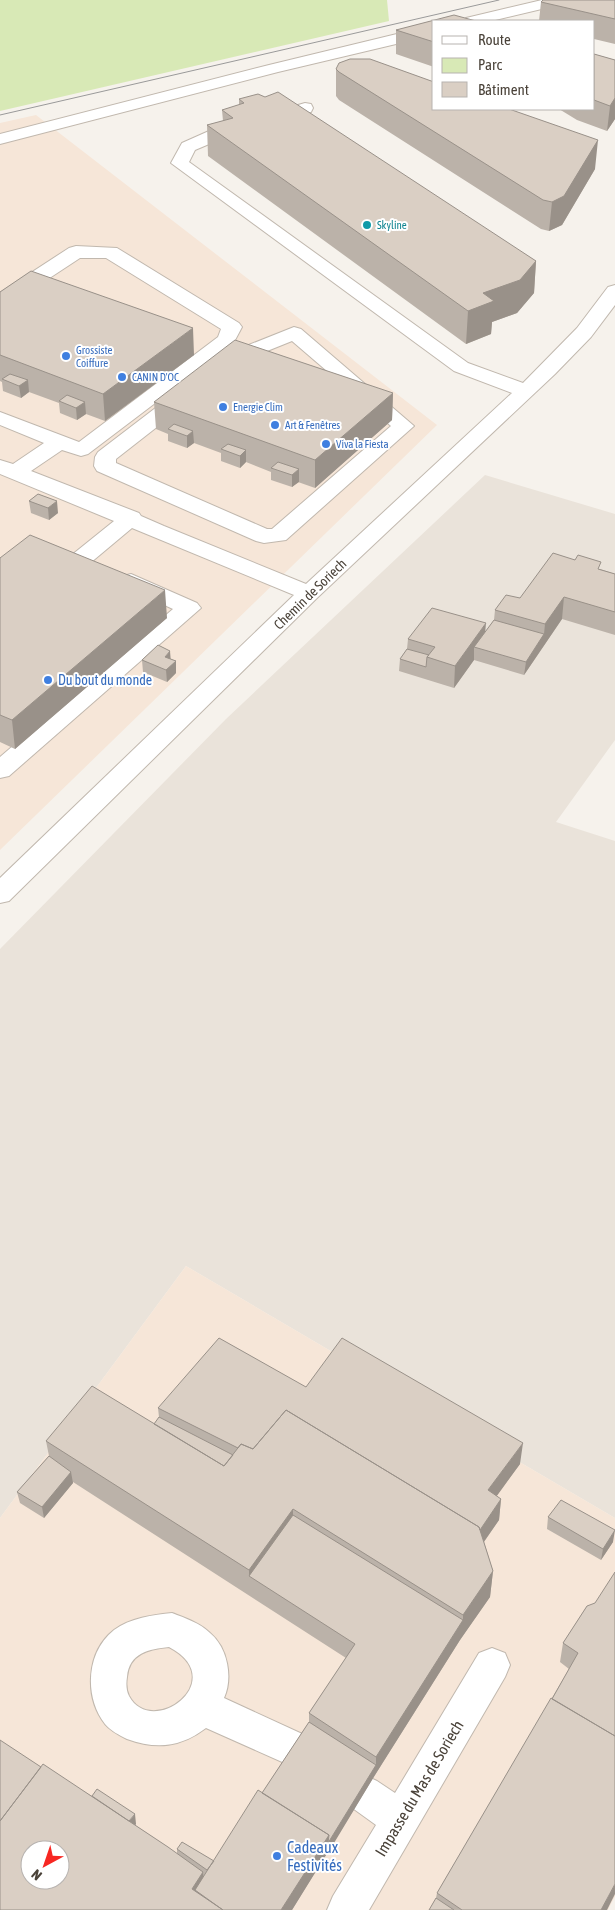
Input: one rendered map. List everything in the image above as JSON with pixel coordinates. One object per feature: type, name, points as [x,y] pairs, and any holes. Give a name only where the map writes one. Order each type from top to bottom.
[{"type":"street","points":[[476,20],[562,0]]},
{"type":"street","points":[[0,139],[275,68],[432,30]]},
{"type":"street","points":[[306,108],[215,135],[188,147],[180,163],[461,367],[526,391]]},
{"type":"street","points":[[0,302],[76,252],[110,252],[232,327],[226,340],[81,450],[0,418]]},
{"type":"street","name":"Chemin de Soriech","points":[[5,881],[309,593],[526,391],[586,331],[600,315],[615,291]]},
{"type":"street","points":[[294,333],[404,426],[278,535],[264,536],[188,502],[120,475],[105,466],[106,457],[233,358],[294,333]]},
{"type":"street","points":[[7,469],[59,442]]},
{"type":"street","points":[[7,469],[131,518],[156,531],[309,593]]},
{"type":"street","points":[[88,501],[120,475]]},
{"type":"street","points":[[156,531],[188,502]]},
{"type":"street","points":[[0,770],[189,608],[88,563],[131,518]]},
{"type":"street","name":"Impasse du Mas de Soriech","points":[[347,1910],[492,1665]]},
{"type":"street","points":[[202,1707],[298,1751]]},
{"type":"street","points":[[364,1794],[400,1819]]},
{"type":"shaded area","points":[[36,115],[437,425],[0,850],[0,123]]},
{"type":"shaded area","points":[[485,475],[615,514],[615,740],[556,822],[615,841],[615,1518],[186,1266],[0,1518],[0,949],[226,719]]},
{"type":"shaded area","points":[[186,1266],[615,1518],[615,1896],[608,1910],[0,1910],[0,1518]]},
{"type":"green space","points":[[0,0],[387,0],[389,21],[0,111]]},
{"type":"building","points":[[543,0],[615,0],[615,19],[541,2]]},
{"type":"building","points":[[454,15],[472,20],[435,20]]},
{"type":"building","points":[[432,21],[432,41],[396,30]]},
{"type":"building","points":[[595,54],[615,60],[615,98],[610,106],[595,100]]},
{"type":"building","points":[[350,59],[370,59],[432,81],[432,110],[512,110],[598,140],[564,196],[552,202],[543,200],[339,72],[336,69],[339,63]]},
{"type":"building","points":[[278,92],[536,261],[520,280],[483,293],[494,301],[468,311],[207,125],[233,118],[222,110],[244,103],[239,99],[258,94],[265,97]]},
{"type":"building","points":[[31,271],[193,328],[103,394],[0,355],[0,292]]},
{"type":"building","points":[[235,340],[393,393],[315,460],[154,402]]},
{"type":"building","points":[[10,374],[28,380],[19,386],[2,379]]},
{"type":"building","points":[[67,395],[85,402],[76,408],[59,401]]},
{"type":"building","points":[[174,424],[193,431],[187,436],[168,429]]},
{"type":"building","points":[[228,444],[246,450],[240,456],[221,449]]},
{"type":"building","points":[[278,462],[299,469],[292,475],[271,468]]},
{"type":"building","points":[[38,494],[57,501],[48,508],[29,501]]},
{"type":"building","name":"Du bout du monde","points":[[30,535],[165,590],[12,720],[0,715],[0,558]]},
{"type":"building","points":[[553,553],[575,560],[578,555],[601,562],[598,569],[615,574],[615,612],[564,597],[545,624],[495,610],[506,595],[520,598]]},
{"type":"building","points":[[432,608],[486,623],[455,666],[427,657],[435,647],[408,639]]},
{"type":"building","points":[[494,620],[544,634],[526,662],[474,647]]},
{"type":"building","points":[[158,645],[170,651],[165,657],[176,661],[166,670],[142,660]]},
{"type":"building","points":[[407,649],[429,655],[426,667],[400,659]]},
{"type":"building","points":[[219,1338],[306,1387],[342,1338],[523,1443],[488,1490],[501,1499],[480,1530],[479,1527],[286,1410],[253,1449],[241,1444],[238,1448],[158,1408]]},
{"type":"building","points":[[92,1386],[224,1466],[241,1444],[253,1449],[286,1410],[479,1527],[493,1571],[463,1615],[293,1509],[249,1570],[46,1441]]},
{"type":"building","points":[[159,1417],[233,1455],[224,1466],[154,1424]]},
{"type":"building","points":[[49,1456],[71,1472],[42,1507],[17,1492]]},
{"type":"building","points":[[561,1500],[615,1530],[603,1549],[548,1517]]},
{"type":"building","points":[[293,1515],[463,1620],[376,1757],[309,1713],[355,1644],[249,1576]]},
{"type":"building","points":[[615,1572],[615,1736],[552,1699],[578,1653],[563,1643],[587,1606],[595,1603]]},
{"type":"building","points":[[551,1698],[615,1736],[615,1884],[601,1910],[462,1910],[437,1893]]},
{"type":"building","points":[[309,1722],[376,1765],[328,1843],[329,1835],[262,1793]]},
{"type":"building","points":[[0,1740],[41,1767],[0,1821]]},
{"type":"building","points":[[43,1764],[203,1872],[192,1889],[223,1910],[0,1910],[0,1821]]},
{"type":"building","points":[[97,1789],[135,1814],[129,1821],[92,1796]]},
{"type":"building","points":[[258,1790],[329,1835],[281,1910],[223,1910],[195,1890]]},
{"type":"building","points":[[182,1842],[214,1861],[207,1870],[177,1849]]},
{"type":"building","points":[[436,1898],[454,1910],[429,1910]]},
{"type":"tram line","points":[[0,115],[499,0]]},
{"type":"place","name":"Skyline","points":[[367,225]]},
{"type":"place","name":"Grossiste Coiffure","points":[[66,356]]},
{"type":"place","name":"CANIN D'OC","points":[[122,377]]},
{"type":"place","name":"Energie Clim","points":[[223,407]]},
{"type":"place","name":"Art & Fenêtres","points":[[275,425]]},
{"type":"place","name":"Viva la Fiesta","points":[[326,444]]},
{"type":"place","name":"Du bout du monde","points":[[48,680]]},
{"type":"place","name":"Cadeaux Festivités","points":[[277,1856]]}]
